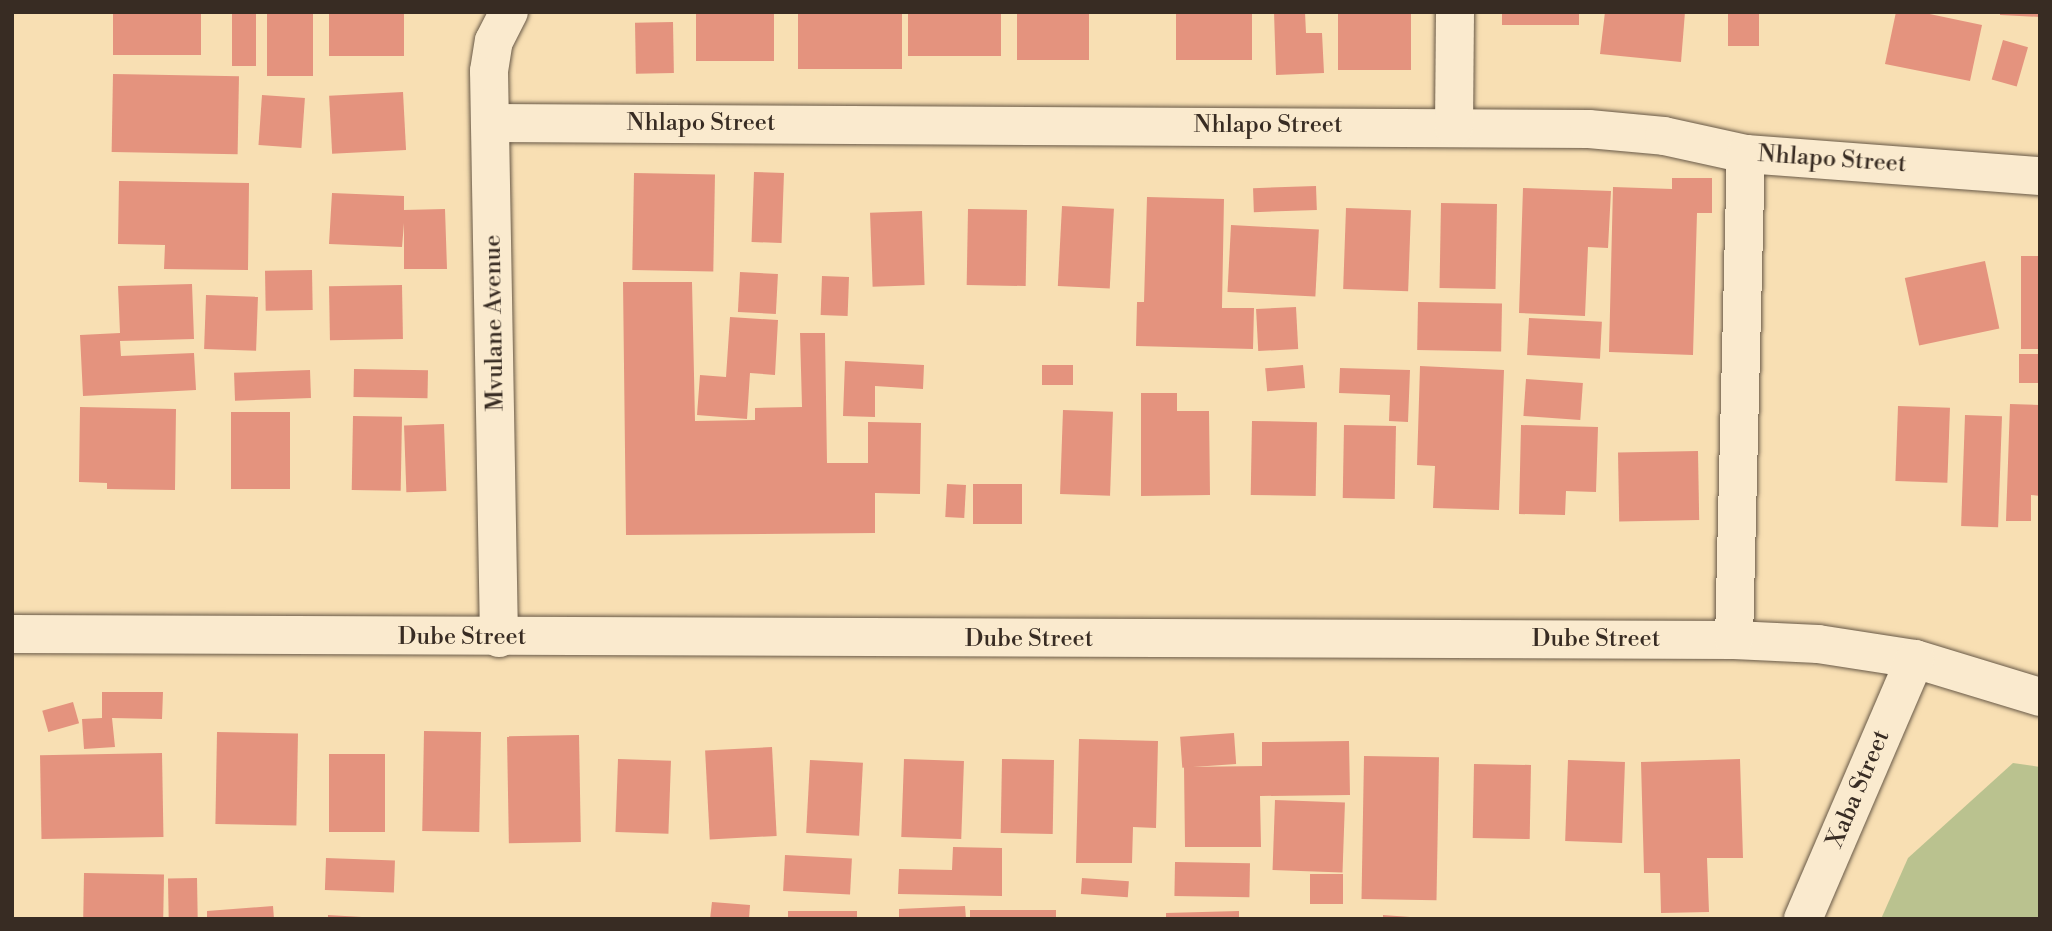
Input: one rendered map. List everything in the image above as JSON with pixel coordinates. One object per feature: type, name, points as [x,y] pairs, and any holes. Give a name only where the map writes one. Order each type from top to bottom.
[{"type":"street","name":"Mvulane Avenue","points":[[499,638],[493,123],[489,71],[494,41],[509,12]]},
{"type":"street","points":[[1454,127],[1455,12]]},
{"type":"street","name":"Nhlapo Street","points":[[493,123],[1589,129],[1664,136],[1746,154],[2040,176]]},
{"type":"street","points":[[1734,640],[1746,154]]},
{"type":"street","name":"Dube Street","points":[[12,634],[499,638],[1734,640],[1818,644],[1915,659],[2040,697]]},
{"type":"street","name":"Xaba Street","points":[[1803,919],[1915,659]]},
{"type":"green space","points":[[2013,763],[2040,767],[2040,919],[1881,919],[1908,858]]},
{"type":"building","points":[[113,12],[201,12],[201,55],[113,55]]},
{"type":"building","points":[[232,12],[256,12],[256,66],[232,66]]},
{"type":"building","points":[[267,12],[313,12],[313,76],[267,76]]},
{"type":"building","points":[[329,12],[404,12],[404,56],[329,56]]},
{"type":"building","points":[[696,12],[774,12],[774,61],[696,61]]},
{"type":"building","points":[[798,12],[902,12],[902,69],[798,69]]},
{"type":"building","points":[[908,12],[1001,12],[1001,56],[908,56]]},
{"type":"building","points":[[1017,12],[1089,12],[1089,60],[1017,60]]},
{"type":"building","points":[[1176,12],[1252,12],[1252,60],[1176,60]]},
{"type":"building","points":[[1274,12],[1305,12],[1306,33],[1322,33],[1324,73],[1276,75]]},
{"type":"building","points":[[1338,12],[1411,12],[1411,70],[1338,70]]},
{"type":"building","points":[[1502,12],[1579,12],[1579,25],[1502,25]]},
{"type":"building","points":[[1605,12],[1685,12],[1681,62],[1600,54]]},
{"type":"building","points":[[1728,12],[1759,12],[1759,46],[1728,46]]},
{"type":"building","points":[[1896,12],[1920,12],[1982,25],[1970,81],[1885,64]]},
{"type":"building","points":[[2000,12],[2040,12],[2040,17],[2000,15]]},
{"type":"building","points":[[673,22],[674,73],[636,74],[635,23]]},
{"type":"building","points":[[2003,40],[2028,47],[2017,87],[1992,79]]},
{"type":"building","points":[[113,74],[239,76],[238,154],[112,152]]},
{"type":"building","points":[[403,92],[406,150],[332,154],[329,96]]},
{"type":"building","points":[[262,95],[305,98],[301,148],[259,145]]},
{"type":"building","points":[[754,172],[784,173],[782,243],[752,242]]},
{"type":"building","points":[[634,173],[715,174],[713,271],[632,270]]},
{"type":"building","points":[[1672,178],[1712,178],[1712,213],[1697,213],[1693,355],[1609,352],[1613,187],[1672,189]]},
{"type":"building","points":[[119,181],[249,183],[248,270],[164,269],[165,245],[118,244]]},
{"type":"building","points":[[1316,186],[1317,210],[1254,212],[1253,188]]},
{"type":"building","points":[[1523,188],[1611,191],[1608,248],[1588,247],[1585,316],[1519,313]]},
{"type":"building","points":[[332,193],[404,196],[404,210],[445,209],[447,269],[404,269],[404,223],[402,247],[329,244]]},
{"type":"building","points":[[1147,197],[1224,199],[1222,308],[1254,308],[1253,349],[1136,346],[1137,302],[1144,302]]},
{"type":"building","points":[[1441,203],[1497,204],[1496,289],[1440,288]]},
{"type":"building","points":[[1062,206],[1114,209],[1110,289],[1058,286]]},
{"type":"building","points":[[1346,208],[1411,210],[1408,291],[1343,289]]},
{"type":"building","points":[[968,209],[1027,210],[1026,286],[967,285]]},
{"type":"building","points":[[922,211],[925,285],[873,287],[870,213]]},
{"type":"building","points":[[1231,225],[1319,230],[1315,297],[1227,292]]},
{"type":"building","points":[[2021,256],[2040,256],[2040,349],[2021,349]]},
{"type":"building","points":[[1985,261],[1999,328],[1919,346],[1905,278]]},
{"type":"building","points":[[312,270],[313,310],[266,311],[265,271]]},
{"type":"building","points":[[740,272],[778,274],[776,314],[738,312]]},
{"type":"building","points":[[822,276],[849,277],[848,316],[821,315]]},
{"type":"building","points":[[623,282],[692,282],[695,421],[755,420],[755,408],[802,407],[800,333],[825,333],[827,463],[868,463],[868,422],[921,423],[920,494],[875,493],[875,533],[626,535]]},
{"type":"building","points":[[192,284],[194,339],[120,341],[121,356],[194,353],[196,390],[83,396],[80,335],[120,333],[118,286]]},
{"type":"building","points":[[402,285],[403,339],[330,340],[329,286]]},
{"type":"building","points":[[206,295],[258,297],[256,351],[204,349]]},
{"type":"building","points":[[1418,302],[1502,303],[1501,351],[1417,350]]},
{"type":"building","points":[[1296,307],[1298,349],[1258,351],[1256,309]]},
{"type":"building","points":[[730,317],[778,320],[775,375],[750,373],[747,419],[697,415],[700,375],[726,377]]},
{"type":"building","points":[[1529,318],[1602,322],[1600,359],[1527,355]]},
{"type":"building","points":[[2019,354],[2040,354],[2040,383],[2019,383]]},
{"type":"building","points":[[845,361],[924,365],[923,389],[875,386],[875,417],[843,416]]},
{"type":"building","points":[[1042,365],[1073,365],[1073,385],[1042,385]]},
{"type":"building","points":[[1303,365],[1305,388],[1267,391],[1265,368]]},
{"type":"building","points":[[1420,366],[1504,370],[1499,510],[1433,508],[1435,466],[1417,465]]},
{"type":"building","points":[[1340,368],[1410,370],[1408,422],[1389,421],[1390,395],[1339,393]]},
{"type":"building","points":[[354,369],[428,370],[428,398],[354,397]]},
{"type":"building","points":[[310,370],[311,398],[235,401],[234,373]]},
{"type":"building","points":[[1526,379],[1583,383],[1580,420],[1523,416]]},
{"type":"building","points":[[1141,393],[1177,393],[1177,411],[1209,411],[1210,495],[1141,496]]},
{"type":"building","points":[[2010,404],[2040,405],[2040,496],[2031,495],[2031,521],[2006,521]]},
{"type":"building","points":[[1898,406],[1950,408],[1947,483],[1895,481]]},
{"type":"building","points":[[80,407],[176,409],[175,490],[107,489],[107,483],[79,482]]},
{"type":"building","points":[[1063,410],[1113,412],[1110,496],[1060,494]]},
{"type":"building","points":[[231,412],[290,412],[290,489],[231,489]]},
{"type":"building","points":[[1965,415],[2002,416],[1998,527],[1961,526]]},
{"type":"building","points":[[353,416],[402,417],[401,491],[352,490]]},
{"type":"building","points":[[1252,421],[1317,422],[1316,496],[1251,495]]},
{"type":"building","points":[[444,424],[446,491],[406,492],[404,425]]},
{"type":"building","points":[[1344,425],[1396,426],[1395,499],[1343,498]]},
{"type":"building","points":[[1521,425],[1598,427],[1596,492],[1566,491],[1565,515],[1519,514]]},
{"type":"building","points":[[1698,451],[1699,520],[1619,521],[1618,452]]},
{"type":"building","points":[[947,484],[966,485],[964,518],[945,517]]},
{"type":"building","points":[[973,484],[1022,484],[1022,524],[973,524]]},
{"type":"building","points":[[102,692],[163,692],[162,719],[112,718],[115,747],[84,749],[82,719],[102,718]]},
{"type":"building","points":[[73,702],[79,723],[48,732],[42,711]]},
{"type":"building","points":[[424,731],[481,732],[479,832],[422,831]]},
{"type":"building","points":[[217,732],[298,733],[296,825],[215,824]]},
{"type":"building","points":[[1234,733],[1236,764],[1182,768],[1180,737]]},
{"type":"building","points":[[579,735],[581,842],[509,843],[507,736]]},
{"type":"building","points":[[1079,739],[1158,741],[1156,828],[1133,827],[1132,863],[1076,863]]},
{"type":"building","points":[[1349,741],[1350,795],[1260,796],[1261,847],[1185,847],[1184,767],[1262,766],[1262,742]]},
{"type":"building","points":[[772,747],[777,836],[710,839],[705,751]]},
{"type":"building","points":[[162,753],[163,837],[41,839],[40,755]]},
{"type":"building","points":[[329,754],[385,754],[385,832],[329,832]]},
{"type":"building","points":[[1364,756],[1439,757],[1436,900],[1362,899]]},
{"type":"building","points":[[618,759],[671,761],[668,834],[615,832]]},
{"type":"building","points":[[904,759],[964,761],[961,839],[901,837]]},
{"type":"building","points":[[1002,759],[1054,760],[1053,834],[1001,833]]},
{"type":"building","points":[[1740,759],[1743,858],[1707,858],[1709,912],[1661,913],[1660,873],[1644,873],[1641,762]]},
{"type":"building","points":[[810,760],[863,763],[859,836],[806,833]]},
{"type":"building","points":[[1568,760],[1625,762],[1622,843],[1565,841]]},
{"type":"building","points":[[1474,764],[1531,765],[1530,839],[1473,838]]},
{"type":"building","points":[[1275,800],[1345,802],[1343,872],[1273,870]]},
{"type":"building","points":[[953,847],[1002,848],[1002,896],[898,894],[899,869],[952,870]]},
{"type":"building","points":[[785,855],[852,859],[850,894],[783,891]]},
{"type":"building","points":[[326,858],[395,860],[394,892],[325,890]]},
{"type":"building","points":[[1175,862],[1250,863],[1249,897],[1174,896]]},
{"type":"building","points":[[84,873],[164,874],[163,919],[83,919]]},
{"type":"building","points":[[1310,874],[1343,874],[1343,904],[1310,904]]},
{"type":"building","points":[[197,878],[198,917],[169,918],[168,879]]},
{"type":"building","points":[[1082,878],[1129,881],[1128,897],[1081,894]]},
{"type":"building","points":[[712,902],[750,905],[749,919],[710,919]]},
{"type":"building","points":[[273,906],[274,919],[207,919],[207,911]]},
{"type":"building","points":[[965,906],[966,919],[899,919],[899,909]]},
{"type":"building","points":[[970,910],[1056,910],[1056,919],[970,919]]},
{"type":"building","points":[[788,911],[857,911],[857,919],[788,919]]},
{"type":"building","points":[[1239,911],[1239,919],[1166,919],[1166,913]]},
{"type":"building","points":[[328,915],[362,917],[328,919]]},
{"type":"building","points":[[1383,915],[1410,917],[1410,919],[1383,919]]}]
